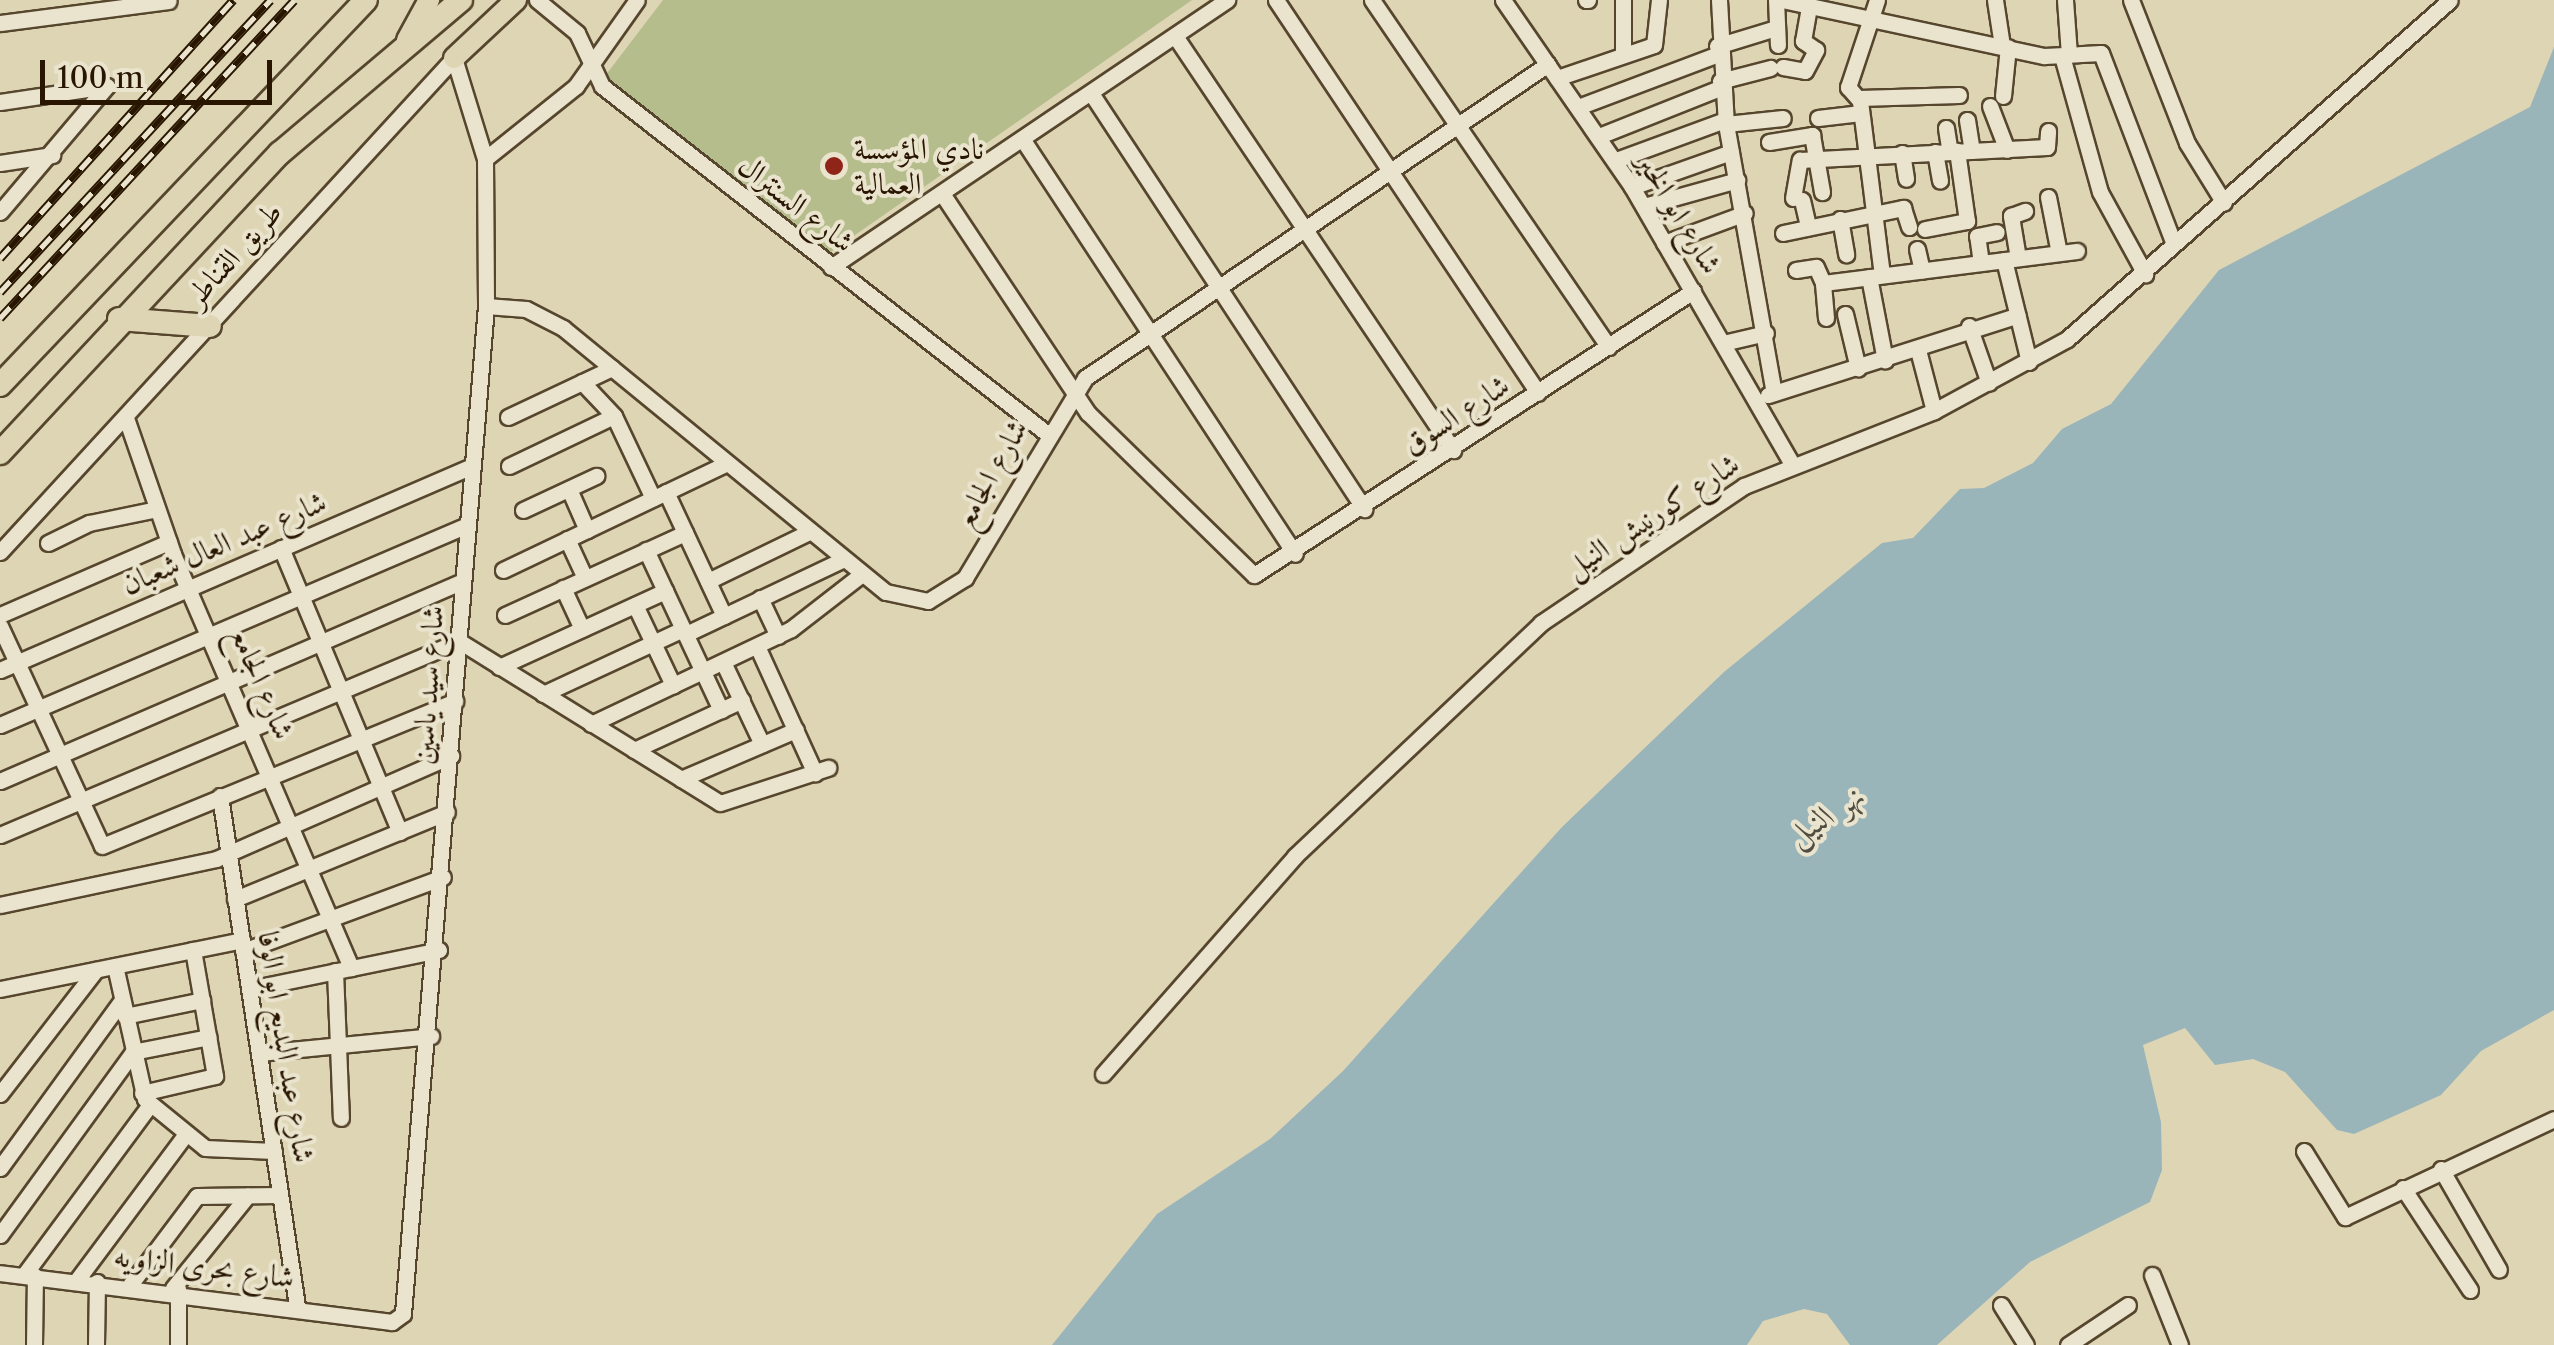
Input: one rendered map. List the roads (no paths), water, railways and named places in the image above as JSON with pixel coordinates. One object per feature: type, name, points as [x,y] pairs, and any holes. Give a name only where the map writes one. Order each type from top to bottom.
[{"type":"highway","points":[[0,384],[366,0]]},
{"type":"highway","points":[[0,452],[120,319],[280,153],[408,40],[461,0]]},
{"type":"highway","points":[[120,319],[210,326]]},
{"type":"main road","points":[[408,40],[429,0]]},
{"type":"main road","name":"طريق القناطر","points":[[454,58],[516,0]]},
{"type":"street","name":"شارع السنترال","points":[[537,0],[590,56],[602,86],[1044,432]]},
{"type":"street","points":[[486,159],[576,86],[590,56],[637,0]]},
{"type":"street","points":[[831,267],[1227,0]]},
{"type":"street","points":[[1276,0],[1538,394]]},
{"type":"street","points":[[1372,0],[1609,347]]},
{"type":"street","name":"شارع ابو الخير","points":[[1503,0],[1616,160],[1792,464]]},
{"type":"street","points":[[1623,55],[1624,0]]},
{"type":"street","name":"شارع الجامع","points":[[486,306],[545,317],[862,574],[913,602],[954,588],[1072,390],[1458,126],[1552,71],[1623,55],[1656,42],[1659,0]]},
{"type":"street","points":[[1719,0],[1718,50],[1726,122],[1774,393]]},
{"type":"street","points":[[1578,107],[1718,50],[1777,37],[1779,0],[2005,47],[2066,55],[2093,50],[2174,244]]},
{"type":"street","points":[[1877,0],[1848,87],[1860,105],[1874,212],[1885,360]]},
{"type":"street","points":[[1995,0],[2005,47],[1996,101],[2007,150]]},
{"type":"street","points":[[2065,0],[2066,55],[2100,192],[2145,274]]},
{"type":"street","points":[[2131,0],[2187,143],[2224,203]]},
{"type":"street","name":"شارع كورنيش النيل","points":[[1103,1074],[1295,856],[1473,678],[1675,527],[1792,464],[1934,412],[2029,362],[2145,274],[2450,0]]},
{"type":"street","points":[[0,23],[169,1]]},
{"type":"street","points":[[1599,136],[1721,84],[1777,67],[1805,71],[1816,48],[1803,41],[1809,6]]},
{"type":"street","points":[[1174,36],[1453,450]]},
{"type":"street","name":"شارع سيد ياسين","points":[[400,1319],[439,950],[470,466],[486,306],[486,159],[454,58]]},
{"type":"street","name":"طريق القناطر","points":[[0,552],[454,58]]},
{"type":"street","points":[[0,102],[107,86],[0,212]]},
{"type":"street","points":[[1091,93],[1364,509]]},
{"type":"street","points":[[1818,118],[1860,105],[1959,95]]},
{"type":"street","points":[[1616,160],[1726,122],[1782,118]]},
{"type":"street","points":[[1940,181],[1967,120]]},
{"type":"street","points":[[1782,233],[1906,208],[1917,228],[1967,221],[1946,128]]},
{"type":"street","points":[[1769,142],[1812,135],[1822,192]]},
{"type":"street","points":[[1808,227],[1797,199],[1798,161],[1866,154],[2007,150],[2038,138]]},
{"type":"street","points":[[1023,140],[1295,554]]},
{"type":"street","points":[[1632,187],[1731,152]]},
{"type":"street","points":[[1902,153],[1906,180]]},
{"type":"street","points":[[0,163],[52,155]]},
{"type":"street","points":[[1644,206],[1737,180]]},
{"type":"street","points":[[943,195],[1072,390]]},
{"type":"street","points":[[2048,197],[2059,253]]},
{"type":"street","points":[[2024,212],[2011,216],[2011,259],[2029,362]]},
{"type":"street","points":[[1664,242],[1745,214]]},
{"type":"street","points":[[1840,219],[1846,254]]},
{"type":"street","points":[[1981,263],[1977,236],[1996,232]]},
{"type":"street","points":[[1917,250],[1922,270]]},
{"type":"street","points":[[1823,283],[2077,251]]},
{"type":"street","points":[[1796,270],[1816,267],[1823,283],[1826,318]]},
{"type":"street","name":"شارع السوق","points":[[1072,390],[1248,572],[1260,576],[1693,292]]},
{"type":"street","points":[[1846,314],[1858,368]]},
{"type":"street","points":[[1755,399],[1918,350],[1969,326],[2018,315]]},
{"type":"street","points":[[1969,326],[1989,382]]},
{"type":"street","points":[[1723,343],[1766,333]]},
{"type":"street","points":[[1918,350],[1934,412]]},
{"type":"street","points":[[508,417],[612,368]]},
{"type":"street","points":[[582,382],[614,416],[685,532],[724,616]]},
{"type":"street","points":[[509,466],[614,416]]},
{"type":"street","name":"شارع الجامع","points":[[126,418],[169,542],[192,587],[331,919],[343,970],[338,1046],[341,1118]]},
{"type":"street","points":[[503,570],[726,463]]},
{"type":"street","name":"شارع عبد العال شعبان","points":[[0,670],[470,466]]},
{"type":"street","points":[[523,510],[596,476]]},
{"type":"street","points":[[569,489],[587,530]]},
{"type":"street","points":[[48,544],[82,525],[158,509]]},
{"type":"street","points":[[0,726],[467,525]]},
{"type":"street","points":[[505,614],[685,532]]},
{"type":"street","points":[[708,581],[811,532]]},
{"type":"street","points":[[568,539],[585,578]]},
{"type":"street","points":[[0,615],[169,542]]},
{"type":"street","points":[[281,548],[400,832]]},
{"type":"street","points":[[646,550],[721,710]]},
{"type":"street","points":[[543,694],[844,559]]},
{"type":"street","points":[[591,724],[778,636],[862,574]]},
{"type":"street","points":[[0,782],[463,581]]},
{"type":"street","points":[[563,588],[582,629]]},
{"type":"street","points":[[499,667],[665,591]]},
{"type":"street","points":[[760,598],[778,636]]},
{"type":"street","points":[[635,604],[673,685]]},
{"type":"street","points":[[0,626],[94,841],[108,844],[270,773],[455,701]]},
{"type":"street","points":[[0,835],[459,641],[728,805],[822,770],[796,730],[757,646]]},
{"type":"street","points":[[723,662],[762,744]]},
{"type":"street","points":[[634,750],[742,700]]},
{"type":"street","points":[[680,779],[796,730]]},
{"type":"street","points":[[0,905],[228,854],[290,822],[451,756]]},
{"type":"street","name":"شارع عبد البديع ابو الوفا","points":[[220,796],[297,1306]]},
{"type":"street","points":[[235,899],[447,812]]},
{"type":"street","points":[[0,990],[193,950],[242,946],[443,878]]},
{"type":"street","points":[[34,1345],[30,1276],[146,1099],[216,1072],[193,950]]},
{"type":"street","points":[[249,989],[439,950]]},
{"type":"street","points":[[114,966],[146,1099],[205,1148],[274,1152]]},
{"type":"street","points":[[0,1094],[96,970]]},
{"type":"street","points":[[0,1168],[123,1008],[202,1000]]},
{"type":"street","points":[[259,1053],[431,1036]]},
{"type":"street","points":[[0,1235],[132,1052],[209,1037]]},
{"type":"street","points":[[2304,1151],[2345,1216],[2554,1119]]},
{"type":"street","points":[[78,1280],[185,1134]]},
{"type":"street","points":[[2441,1169],[2499,1270]]},
{"type":"street","points":[[2402,1188],[2470,1290]]},
{"type":"street","points":[[178,1345],[176,1289],[248,1195]]},
{"type":"street","points":[[130,1285],[197,1196],[280,1195]]},
{"type":"street","name":"شارع بحرى الزاويه","points":[[0,1273],[176,1289],[400,1319]]},
{"type":"street","points":[[2152,1275],[2180,1345]]},
{"type":"street","points":[[96,1345],[97,1282]]},
{"type":"street","points":[[2001,1305],[2026,1345]]},
{"type":"street","points":[[2068,1345],[2128,1305]]},
{"type":"water","name":"نهر النيل","points":[[2554,47],[2554,1010],[2481,1051],[2441,1095],[2354,1134],[2337,1130],[2285,1072],[2253,1059],[2215,1065],[2185,1028],[2143,1045],[2161,1122],[2162,1170],[2150,1202],[2030,1262],[1937,1345],[1850,1345],[1827,1314],[1804,1309],[1763,1321],[1747,1345],[1052,1345],[1157,1214],[1270,1139],[1343,1071],[1562,827],[1724,672],[1882,543],[1913,538],[1960,489],[1984,488],[2033,463],[2062,429],[2111,404],[2219,270],[2530,107]]},
{"type":"railway","points":[[0,258],[233,0]]},
{"type":"railway","points":[[0,292],[270,0]]},
{"type":"railway","points":[[0,318],[294,0]]},
{"type":"place","name":"نادي المؤسسة العمالية","points":[[834,166]]}]
